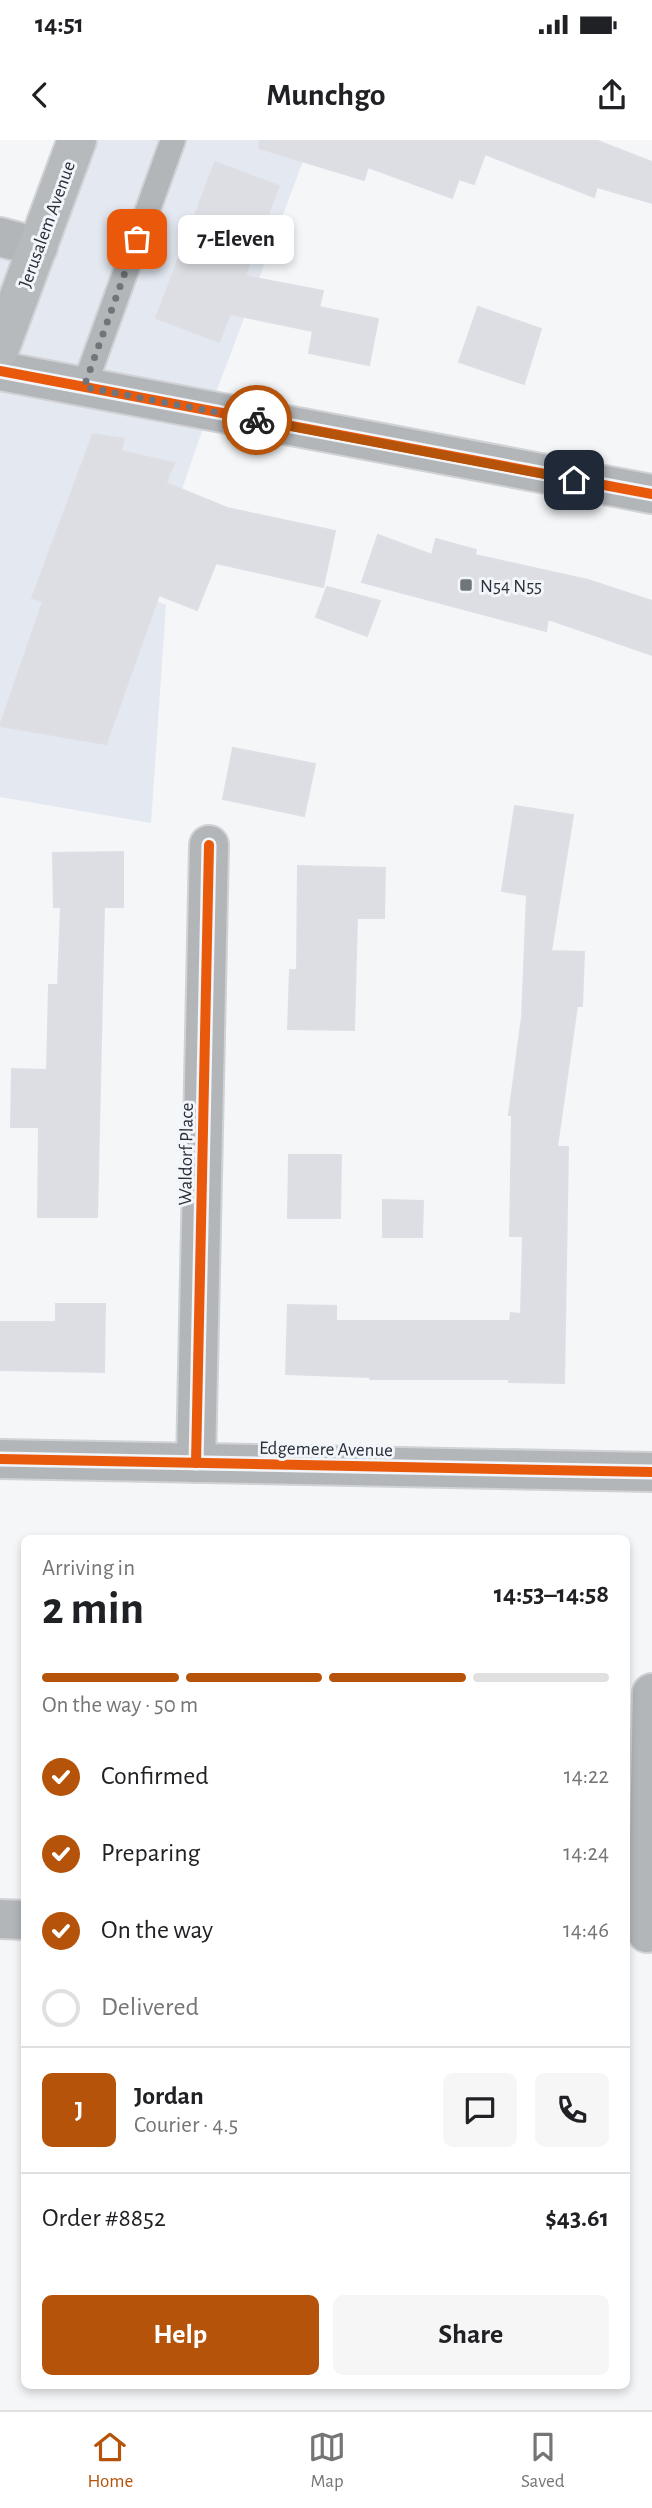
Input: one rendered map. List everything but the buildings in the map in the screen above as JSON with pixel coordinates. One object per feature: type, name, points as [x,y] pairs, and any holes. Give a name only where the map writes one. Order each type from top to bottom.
[{"type":"main road","name":"Jerusalem Avenue","points":[[0,348],[78,140]]},
{"type":"street","points":[[0,237],[38,247]]},
{"type":"street","points":[[0,371],[652,494]]},
{"type":"street","name":"Waldorf Place","points":[[196,1463],[209,845]]},
{"type":"street","name":"Edgemere Avenue","points":[[0,1459],[652,1472]]},
{"type":"street","points":[[642,1933],[652,1693]]},
{"type":"street","points":[[0,1919],[21,1920]]},
{"type":"lane","points":[[84,387],[173,140]]},
{"type":"shaded area","points":[[77,140],[311,140],[209,411],[145,596],[166,605],[151,823],[0,797],[0,237],[38,246]]},
{"type":"cycle path","points":[[0,371],[652,494]]},
{"type":"cycle path","points":[[196,1463],[209,845]]},
{"type":"cycle path","points":[[0,1459],[652,1472]]},
{"type":"way so far","points":[[137,239],[84,387],[257,420]]},
{"type":"place","name":"7-Eleven","points":[[137,239]]},
{"type":"place","name":"N54 N55","points":[[466,585]]},
{"type":"route","points":[[257,420],[574,480]]}]
